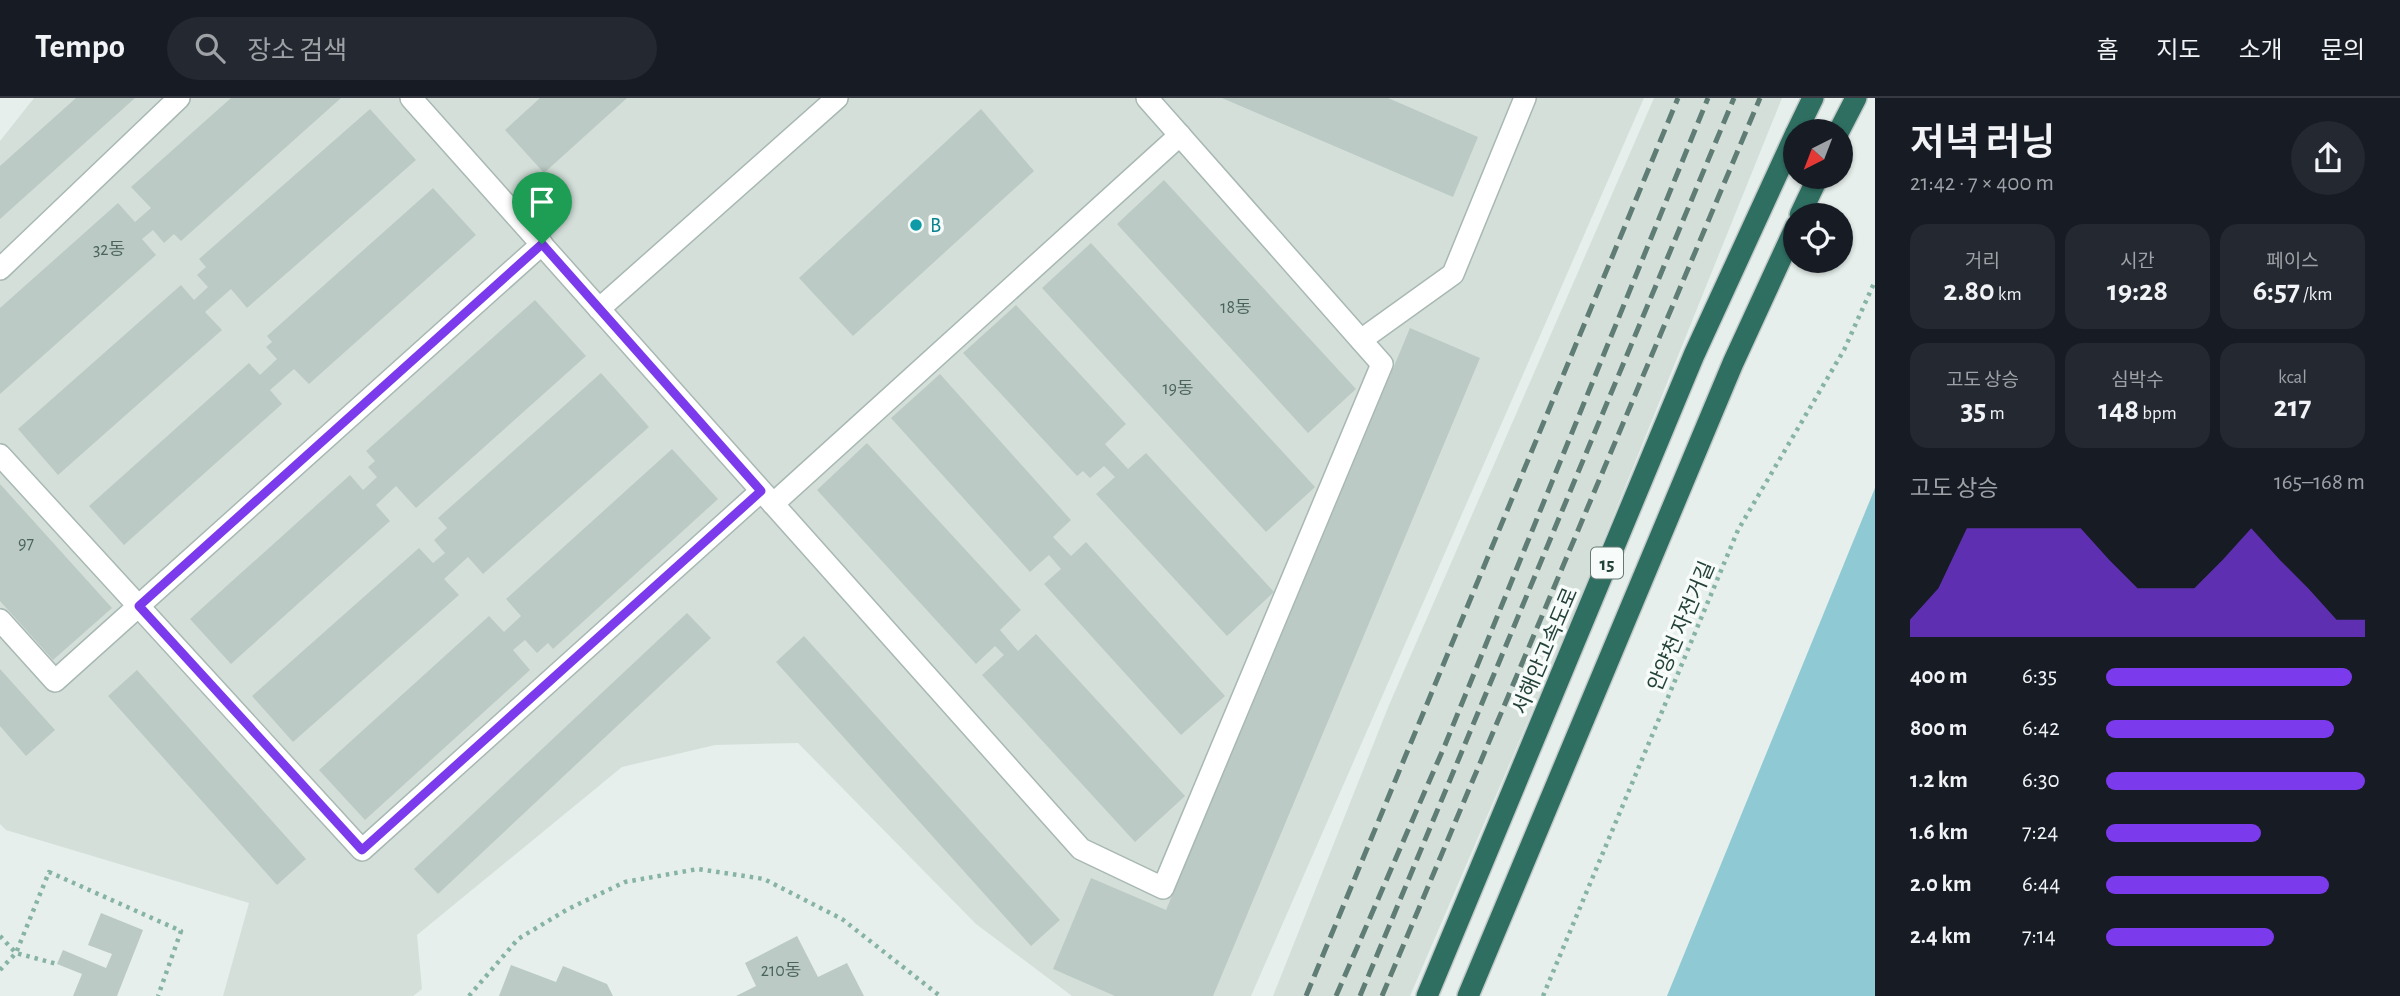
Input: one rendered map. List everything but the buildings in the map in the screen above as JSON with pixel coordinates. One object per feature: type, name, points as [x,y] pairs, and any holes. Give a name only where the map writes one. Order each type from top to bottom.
[{"type":"highway","name":"서해안고속도로","points":[[1802,119],[1813,98]]},
{"type":"highway","points":[[1845,119],[1856,98]]},
{"type":"highway","name":"서해안고속도로","points":[[1427,996],[1694,355],[1783,160]]},
{"type":"highway","name":"15","points":[[1468,996],[1733,363],[1783,254]]},
{"type":"street","points":[[0,269],[179,98]]},
{"type":"street","points":[[411,98],[1081,849],[1163,888],[1382,364],[1147,98]]},
{"type":"street","points":[[599,309],[837,98]]},
{"type":"street","points":[[1361,340],[1453,274],[1525,98]]},
{"type":"street","points":[[0,455],[362,850],[1180,135]]},
{"type":"street","points":[[0,620],[55,681],[542,244]]},
{"type":"path","name":"안양천 자전거길","points":[[1543,996],[1738,530],[1844,350],[1875,281]]},
{"type":"path","points":[[469,996],[518,939],[568,909],[625,883],[698,869],[764,879],[842,919],[940,996]]},
{"type":"path","points":[[0,970],[16,953],[49,872],[181,931],[158,996]]},
{"type":"path","points":[[0,936],[16,953],[57,964]]},
{"type":"shaded area","points":[[34,98],[1644,98],[1251,996],[1072,996],[976,924],[798,743],[715,745],[622,767],[417,935],[422,989],[413,996],[223,996],[249,903],[6,830],[0,824],[0,141]]},
{"type":"shaded area","points":[[1654,98],[1782,98],[1573,616],[1410,996],[1273,996],[1389,705]]},
{"type":"water","points":[[1875,488],[1875,996],[1667,996]]},
{"type":"railway","points":[[1306,996],[1678,98]]},
{"type":"railway","points":[[1336,996],[1445,745],[1708,98]]},
{"type":"railway","points":[[1360,996],[1734,98]]},
{"type":"railway","points":[[1382,996],[1760,98]]},
{"type":"place","name":"B","points":[[916,225]]},
{"type":"route","points":[[542,244],[761,491],[362,850],[139,606],[542,244]]}]
